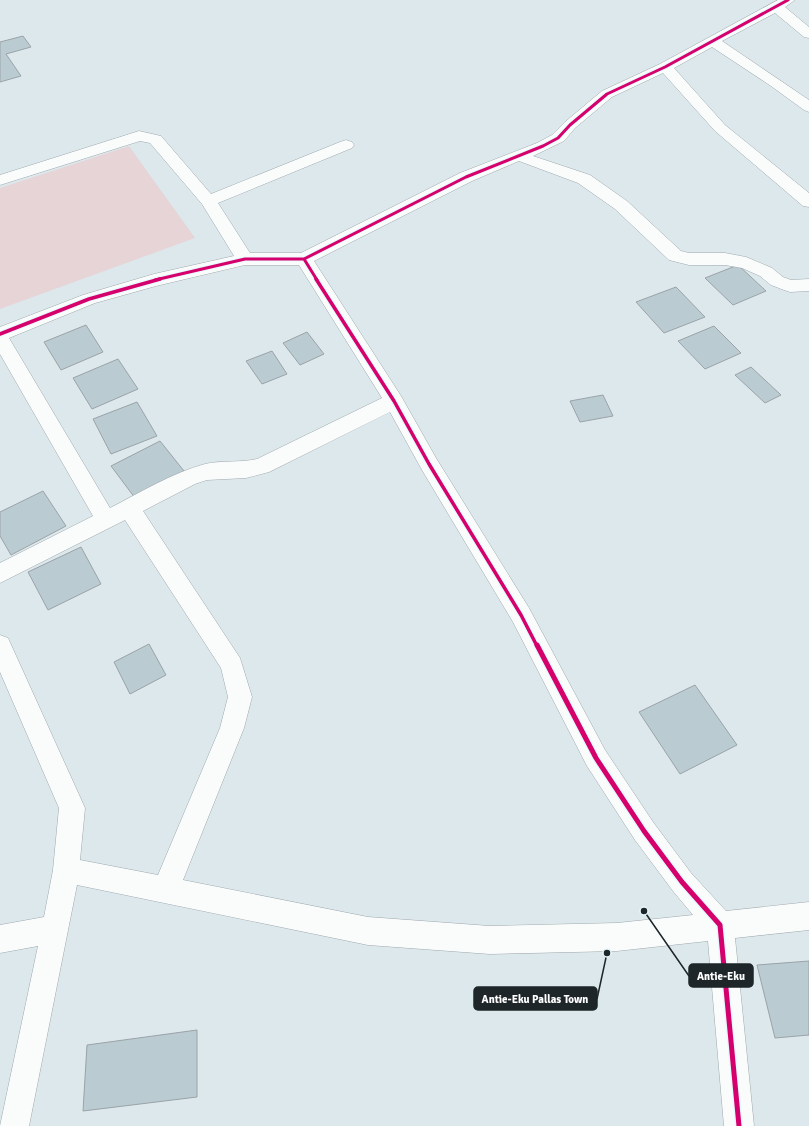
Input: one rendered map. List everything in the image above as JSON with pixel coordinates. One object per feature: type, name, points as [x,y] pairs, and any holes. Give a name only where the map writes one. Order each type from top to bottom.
[{"type":"street","points":[[0,334],[89,299],[154,280],[245,260],[304,259],[466,177],[544,146],[558,138],[570,125],[608,94],[665,67],[782,4],[809,34]]},
{"type":"street","points":[[712,41],[776,83],[809,107]]},
{"type":"street","points":[[665,67],[720,128],[809,202]]},
{"type":"street","points":[[0,180],[139,136],[155,139],[208,201],[245,260]]},
{"type":"street","points":[[208,201],[346,145]]},
{"type":"street","points":[[519,156],[584,179],[621,205],[675,256],[725,259],[746,263],[766,272],[777,281],[790,286],[809,285]]},
{"type":"street","points":[[304,259],[394,401],[429,464],[521,615],[596,758],[644,831],[682,882],[720,925],[739,1126]]},
{"type":"street","points":[[0,338],[106,519]]},
{"type":"street","points":[[0,574],[188,478],[207,472],[246,470],[262,466],[394,401]]},
{"type":"street","points":[[129,508],[232,665],[240,697],[232,728],[165,890]]},
{"type":"street","points":[[0,645],[72,808],[66,870],[14,1126]]},
{"type":"street","points":[[66,870],[368,931],[490,940],[617,937],[809,916]]},
{"type":"street","points":[[0,939],[55,929]]},
{"type":"shaded area","points":[[129,146],[195,238],[0,309],[0,188]]},
{"type":"building","points":[[23,36],[31,47],[6,54],[21,76],[0,82],[0,42]]},
{"type":"building","points":[[738,265],[766,291],[733,305],[705,278]]},
{"type":"building","points":[[676,287],[705,317],[664,333],[636,302]]},
{"type":"building","points":[[86,325],[103,352],[61,370],[44,342]]},
{"type":"building","points":[[714,326],[741,353],[705,369],[678,341]]},
{"type":"building","points":[[307,332],[324,354],[300,365],[283,343]]},
{"type":"building","points":[[272,351],[287,374],[262,384],[246,361]]},
{"type":"building","points":[[118,359],[138,389],[92,409],[73,378]]},
{"type":"building","points":[[751,367],[781,395],[765,403],[735,375]]},
{"type":"building","points":[[603,395],[613,416],[580,422],[570,401]]},
{"type":"building","points":[[137,402],[157,436],[111,454],[93,419]]},
{"type":"building","points":[[160,441],[184,471],[135,498],[111,466]]},
{"type":"building","points":[[43,491],[66,526],[11,555],[0,536],[0,512]]},
{"type":"building","points":[[81,547],[101,584],[48,610],[28,572]]},
{"type":"building","points":[[149,644],[166,675],[130,694],[114,662]]},
{"type":"building","points":[[695,685],[737,745],[680,774],[639,712]]},
{"type":"building","points":[[809,961],[809,1035],[775,1038],[757,965]]},
{"type":"building","points":[[197,1030],[197,1097],[83,1111],[87,1045]]},
{"type":"cycle path","points":[[0,334],[89,299],[154,280],[245,259],[304,259],[466,177],[543,146],[558,138],[570,125],[607,94],[665,67],[788,0]]},
{"type":"cycle path","points":[[304,259],[394,401],[429,464],[521,615],[596,758],[644,831],[682,882],[720,925],[739,1126]]},
{"type":"place","name":"Antie-Eku","points":[[644,911]]},
{"type":"place","name":"Antie-Eku Pallas Town","points":[[607,953]]}]
